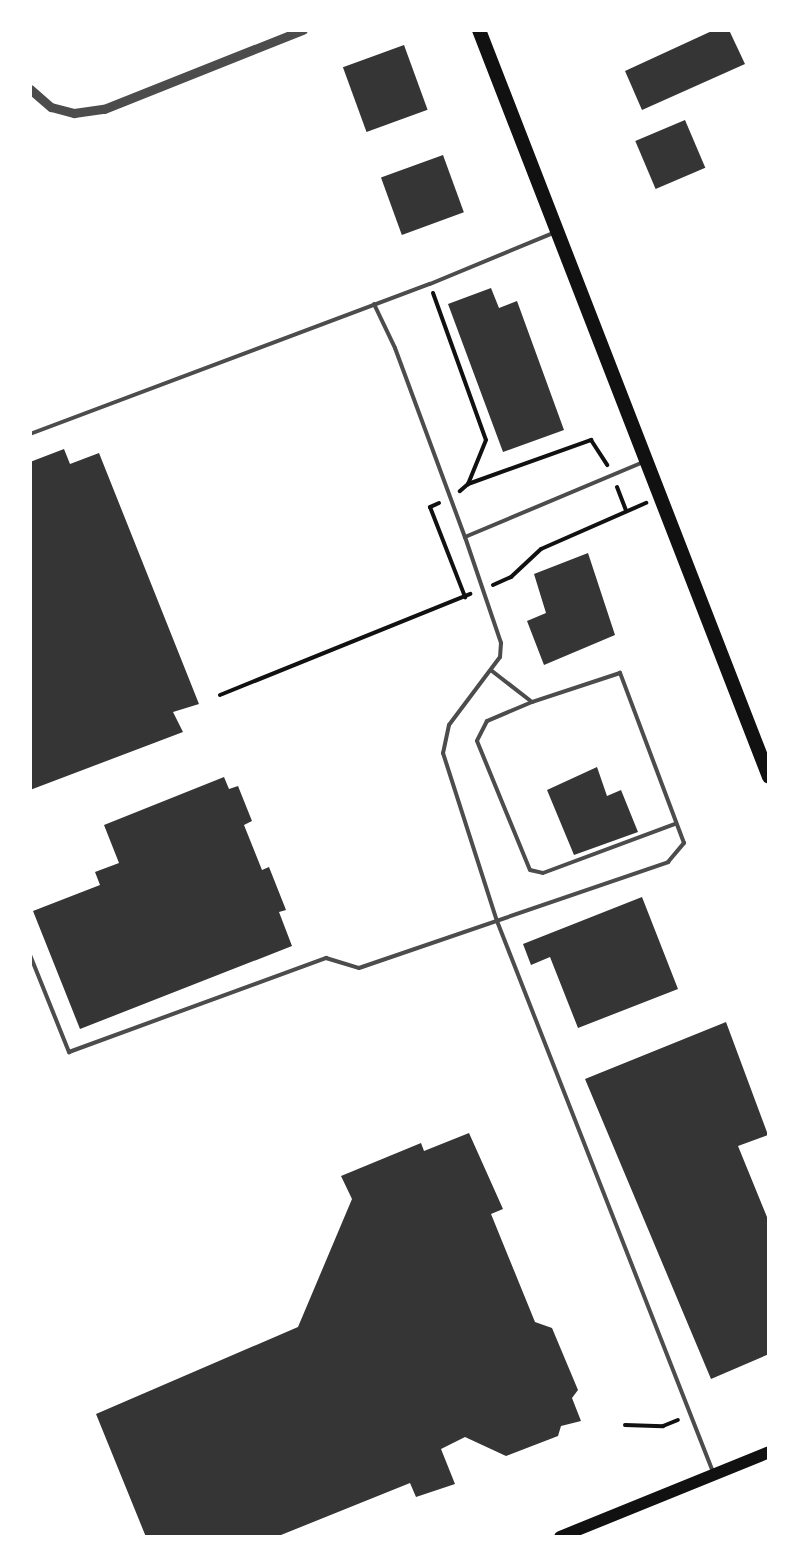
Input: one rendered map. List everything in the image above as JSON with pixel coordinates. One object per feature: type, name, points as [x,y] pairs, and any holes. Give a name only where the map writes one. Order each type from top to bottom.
[{"type":"main road","points":[[479,30],[769,777]]},
{"type":"main road","points":[[560,1537],[769,1452]]},
{"type":"street","points":[[30,90],[51,107],[74,112],[104,109],[302,30]]},
{"type":"lane","points":[[30,434],[558,232]]},
{"type":"lane","points":[[374,304],[465,536],[501,644],[492,671],[449,725],[443,754],[497,920],[714,1474]]},
{"type":"lane","points":[[465,536],[646,461]]},
{"type":"lane","points":[[492,671],[532,702]]},
{"type":"lane","points":[[30,955],[69,1052],[326,958],[358,968],[668,862],[684,843],[677,823],[620,673],[487,720],[477,742],[530,870],[542,873],[677,823]]},
{"type":"path","points":[[430,284],[486,440],[468,484]]},
{"type":"path","points":[[464,597],[430,507],[468,484],[591,440],[612,475],[626,510]]},
{"type":"path","points":[[220,696],[511,577],[540,549],[659,498]]},
{"type":"path","points":[[625,1425],[663,1426],[692,1415]]},
{"type":"building","points":[[714,30],[729,30],[745,64],[642,110],[625,71]]},
{"type":"building","points":[[404,45],[428,110],[367,132],[343,67]]},
{"type":"building","points":[[685,120],[705,168],[656,189],[635,141]]},
{"type":"building","points":[[443,155],[464,212],[402,235],[381,178]]},
{"type":"building","points":[[491,288],[499,308],[517,301],[564,430],[503,452],[448,304]]},
{"type":"building","points":[[64,449],[70,464],[99,453],[199,704],[173,712],[183,732],[30,790],[30,462]]},
{"type":"building","points":[[588,553],[615,635],[544,665],[527,621],[546,613],[534,574]]},
{"type":"building","points":[[597,767],[607,796],[621,790],[638,832],[574,855],[547,790]]},
{"type":"building","points":[[224,777],[229,789],[238,786],[252,821],[244,825],[262,870],[269,867],[286,910],[279,912],[292,946],[80,1029],[33,911],[100,885],[95,872],[119,863],[104,825]]},
{"type":"building","points":[[642,897],[678,989],[578,1028],[550,957],[531,965],[523,944]]},
{"type":"building","points":[[726,1022],[768,1135],[738,1146],[769,1222],[769,1354],[711,1379],[585,1079]]},
{"type":"building","points":[[469,1133],[503,1209],[491,1214],[535,1322],[552,1328],[578,1390],[572,1398],[581,1421],[561,1426],[558,1436],[506,1456],[465,1437],[441,1449],[455,1484],[416,1497],[410,1483],[276,1537],[146,1537],[96,1414],[298,1327],[352,1199],[341,1176],[421,1143],[424,1151]]}]
